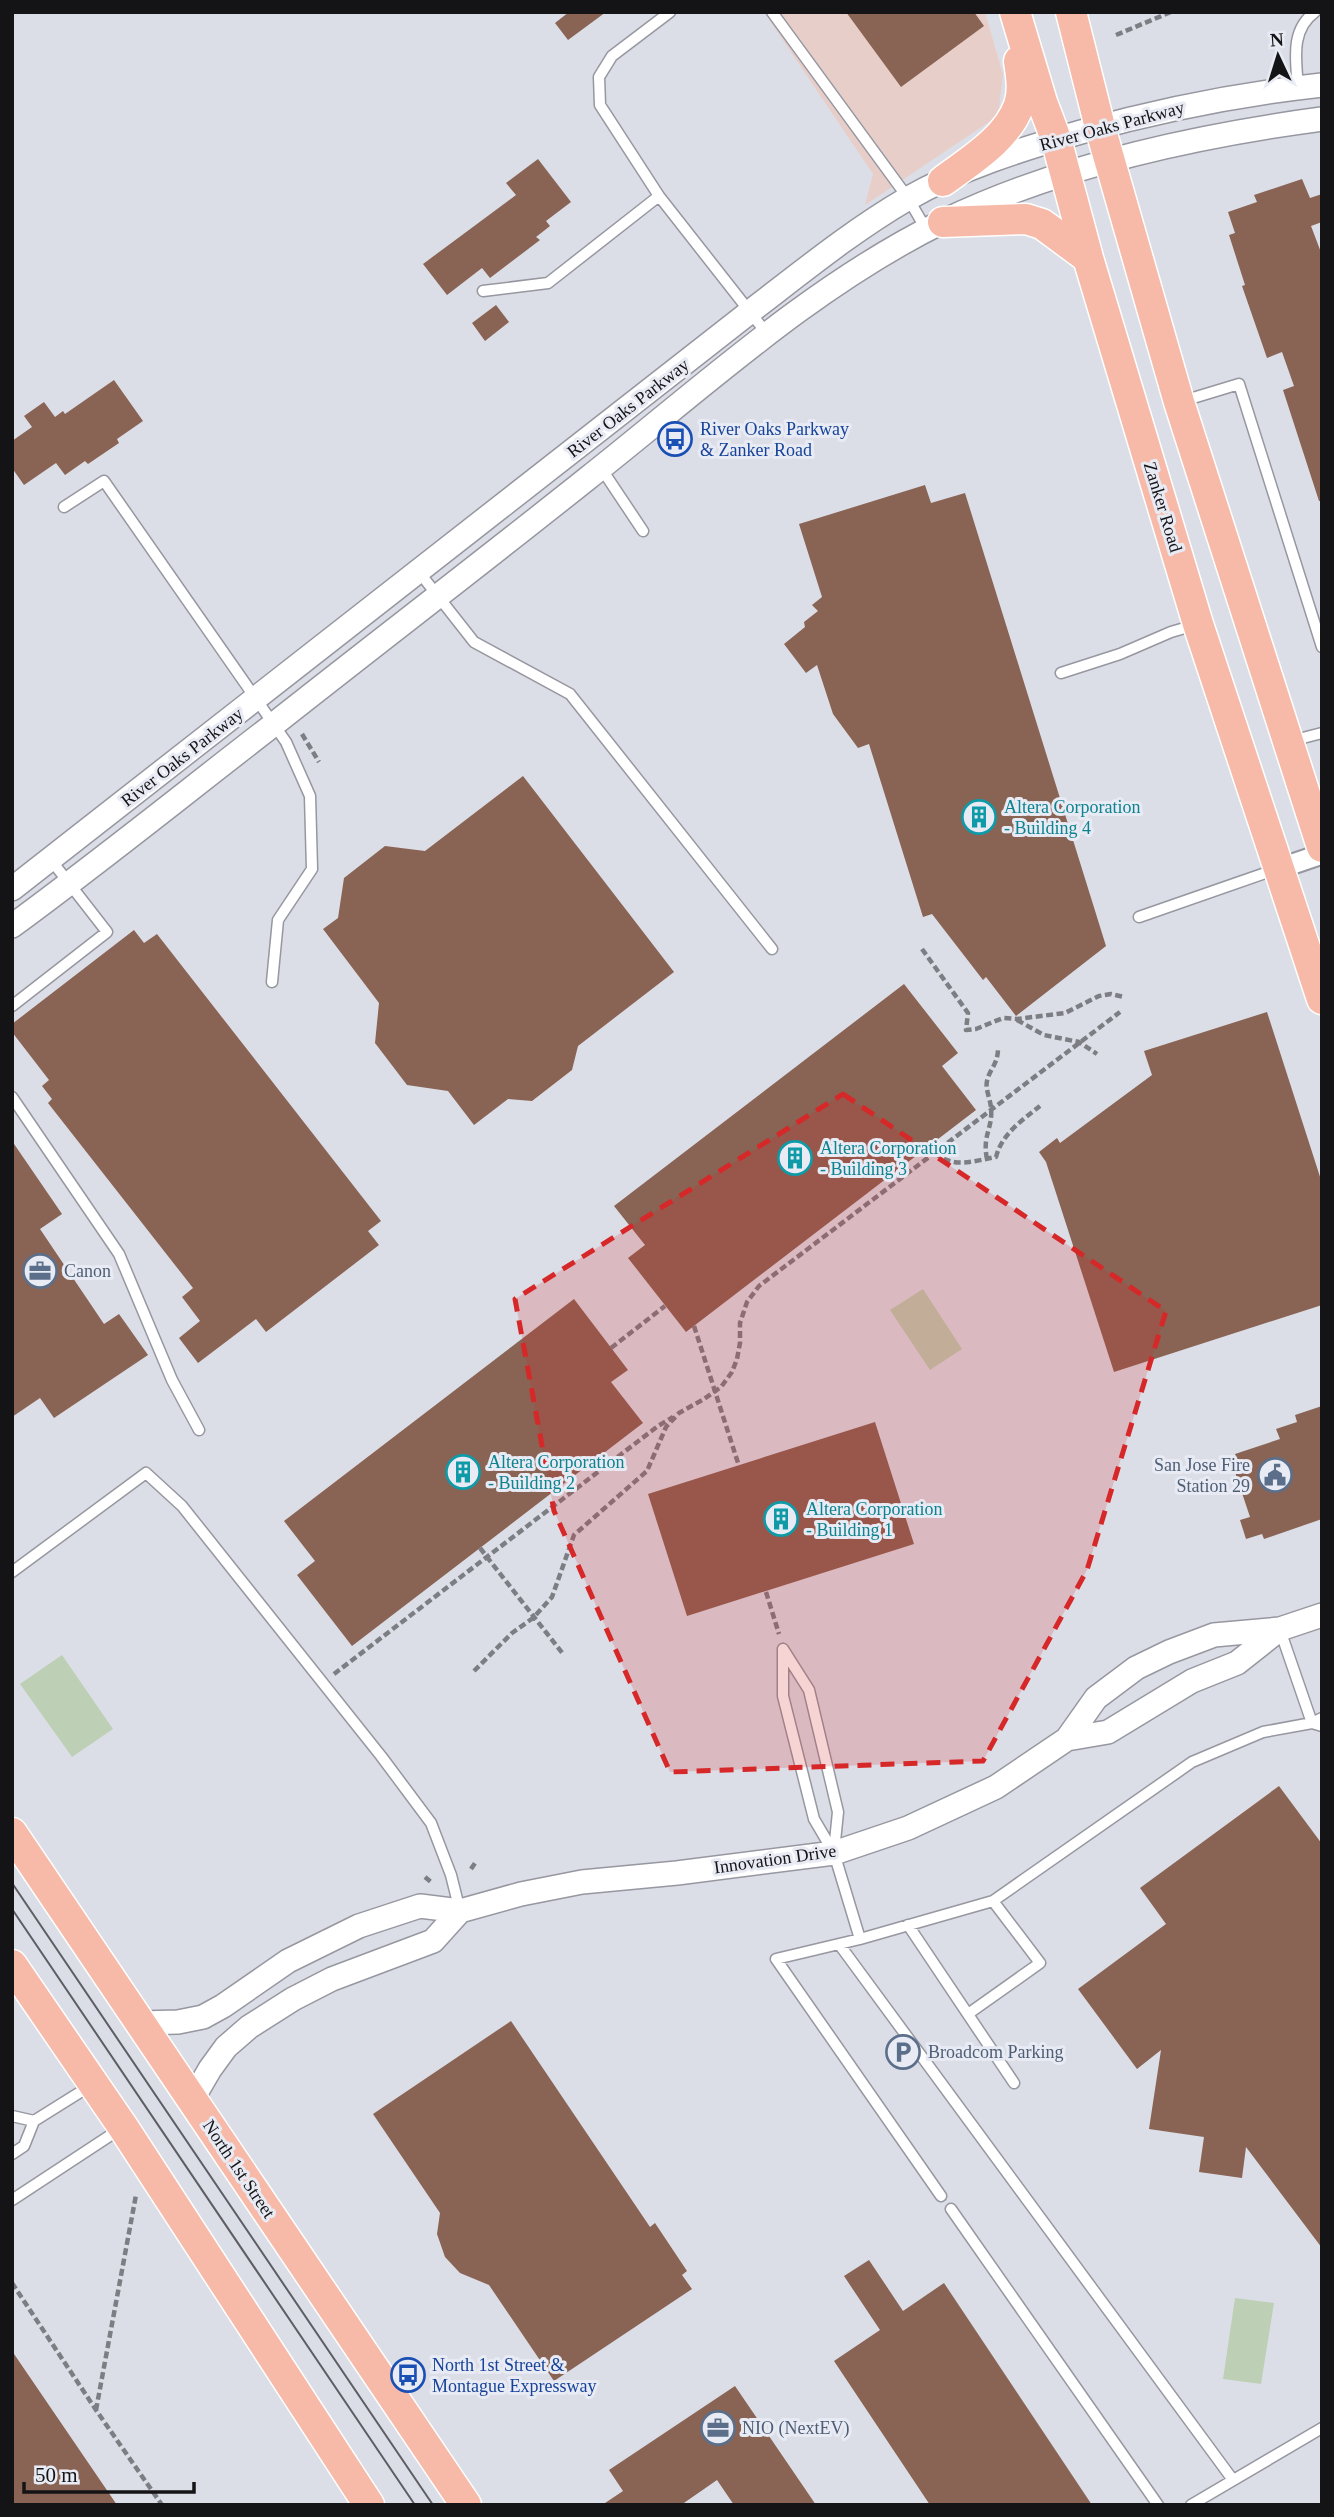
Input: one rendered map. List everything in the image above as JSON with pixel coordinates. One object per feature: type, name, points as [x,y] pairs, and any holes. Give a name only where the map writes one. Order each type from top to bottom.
[{"type":"main road","name":"Zanker Road","points":[[1014,12],[1056,139],[1088,258],[1198,624],[1322,999]]},
{"type":"main road","points":[[943,181],[978,155],[1002,132],[1019,106],[1021,78],[1014,12]]},
{"type":"main road","points":[[1071,12],[1100,127],[1179,402],[1322,846]]},
{"type":"main road","points":[[935,226],[1010,218],[1026,219],[1042,224],[1088,258]]},
{"type":"main road","name":"North 1st Street","points":[[12,1833],[466,2505]]},
{"type":"main road","points":[[12,1965],[123,2127],[369,2505]]},
{"type":"street","name":"River Oaks Parkway","points":[[12,889],[751,311],[854,233],[908,198],[985,163],[1056,139],[1200,103],[1322,85]]},
{"type":"street","name":"River Oaks Parkway","points":[[12,926],[438,597],[768,335],[856,271],[935,226],[987,202],[1065,174],[1110,161],[1241,132],[1322,119]]},
{"type":"street","points":[[583,443],[601,468]]},
{"type":"street","points":[[1278,869],[1322,854]]},
{"type":"street","name":"Innovation Drive","points":[[140,2023],[178,2022],[202,2017],[223,2006],[288,1961],[359,1926],[420,1906],[460,1911],[521,1894],[582,1882],[834,1853],[908,1828],[996,1787],[1067,1739],[1096,1698],[1136,1668],[1214,1635],[1280,1629],[1322,1615]]},
{"type":"street","name":"Innovation Drive","points":[[1067,1739],[1108,1732],[1192,1681],[1237,1663],[1280,1629]]},
{"type":"street","points":[[192,2100],[226,2048],[249,2027],[293,1999],[332,1979],[433,1941],[460,1911]]},
{"type":"lane","points":[[670,12],[612,56],[599,77],[600,104],[659,196],[768,335]]},
{"type":"lane","points":[[772,12],[908,198],[935,226]]},
{"type":"lane","points":[[1297,88],[1297,38],[1302,24],[1315,12]]},
{"type":"lane","points":[[483,291],[548,283],[659,196]]},
{"type":"lane","points":[[1179,402],[1239,384],[1322,647]]},
{"type":"lane","points":[[601,468],[643,531]]},
{"type":"lane","points":[[64,507],[104,481],[286,741],[310,796],[312,869],[278,920],[272,982]]},
{"type":"lane","points":[[419,572],[474,642],[570,694],[772,949]]},
{"type":"lane","points":[[1060,673],[1198,624]]},
{"type":"lane","points":[[1287,743],[1322,733]]},
{"type":"lane","points":[[12,1006],[107,932],[50,860]]},
{"type":"lane","points":[[1139,917],[1278,869]]},
{"type":"lane","points":[[12,1097],[119,1254],[172,1380],[199,1430]]},
{"type":"lane","points":[[12,1572],[146,1473],[183,1506],[431,1824],[451,1875],[460,1911]]},
{"type":"lane","points":[[941,2196],[776,1959],[860,1939],[993,1901],[1192,1762],[1263,1732],[1319,1722],[1280,1629]]},
{"type":"lane","points":[[783,1649],[783,1696],[814,1819],[834,1853],[860,1939]]},
{"type":"lane","points":[[783,1649],[809,1690],[838,1812],[834,1853]]},
{"type":"lane","points":[[968,2014],[1040,1963],[993,1901]]},
{"type":"lane","points":[[908,1925],[1014,2083]]},
{"type":"lane","points":[[839,1944],[1233,2480]]},
{"type":"lane","points":[[12,2154],[24,2146],[34,2121],[93,2084]]},
{"type":"lane","points":[[12,2116],[34,2121]]},
{"type":"lane","points":[[12,2200],[123,2127]]},
{"type":"lane","points":[[951,2209],[1158,2505]]},
{"type":"lane","points":[[1191,2505],[1322,2428]]},
{"type":"path","points":[[1116,35],[1171,12]]},
{"type":"path","points":[[300,731],[319,762]]},
{"type":"path","points":[[922,949],[968,1013],[966,1030],[976,1030],[1003,1018],[1017,1020],[1065,1013],[1098,996],[1111,994],[1124,997]]},
{"type":"path","points":[[322,1683],[658,1426],[721,1387],[732,1372],[737,1359],[740,1323],[747,1302],[759,1286],[1120,1012]]},
{"type":"path","points":[[1017,1020],[1044,1035],[1079,1042],[1097,1054]]},
{"type":"path","points":[[987,1159],[985,1135],[991,1121],[991,1108],[986,1082],[997,1062],[998,1050]]},
{"type":"path","points":[[935,1153],[943,1160],[959,1163],[975,1163],[996,1157],[998,1148],[1007,1135],[1040,1106]]},
{"type":"path","points":[[611,1348],[666,1306]]},
{"type":"path","points":[[694,1326],[739,1466]]},
{"type":"path","points":[[474,1671],[512,1633],[533,1618],[552,1597],[574,1535],[647,1471],[666,1427],[679,1413]]},
{"type":"path","points":[[480,1548],[563,1654]]},
{"type":"path","points":[[766,1592],[783,1649]]},
{"type":"path","points":[[471,1869],[475,1863]]},
{"type":"path","points":[[425,1877],[432,1882]]},
{"type":"path","points":[[96,2410],[137,2194]]},
{"type":"path","points":[[12,2283],[162,2505]]},
{"type":"highlighted area","points":[[843,1094],[1166,1311],[1087,1570],[983,1761],[670,1772],[554,1511],[515,1299]]},
{"type":"shaded area","points":[[764,12],[985,12],[1003,75],[998,116],[865,205],[873,174]]},
{"type":"green space","points":[[923,1289],[962,1349],[930,1370],[890,1310]]},
{"type":"green space","points":[[62,1655],[113,1729],[72,1757],[20,1684]]},
{"type":"green space","points":[[1235,2298],[1274,2303],[1261,2384],[1223,2379]]},
{"type":"building","points":[[569,12],[606,12],[568,40],[555,23]]},
{"type":"building","points":[[846,12],[974,12],[984,26],[901,87]]},
{"type":"building","points":[[538,159],[571,202],[546,221],[550,226],[536,237],[540,240],[490,278],[482,268],[447,295],[423,264],[516,195],[506,183]]},
{"type":"building","points":[[1302,179],[1310,198],[1322,194],[1322,222],[1311,226],[1322,255],[1322,501],[1319,501],[1283,390],[1294,386],[1282,352],[1267,358],[1242,286],[1245,285],[1229,235],[1235,233],[1228,212],[1257,202],[1254,195]]},
{"type":"building","points":[[496,305],[509,322],[485,341],[472,323]]},
{"type":"building","points":[[114,380],[143,421],[117,439],[119,443],[88,464],[85,461],[65,475],[56,463],[24,485],[12,468],[12,441],[32,427],[24,416],[44,402],[55,417],[63,411],[65,414]]},
{"type":"building","name":"Altera Corporation - Building 4","points":[[925,485],[931,503],[965,493],[1106,946],[1016,1016],[986,977],[983,980],[932,914],[923,917],[869,744],[858,748],[833,714],[817,665],[806,673],[784,644],[805,627],[804,622],[818,611],[812,605],[822,597],[799,524]]},
{"type":"building","points":[[523,776],[674,972],[578,1046],[572,1070],[532,1101],[508,1099],[474,1125],[448,1091],[407,1085],[375,1043],[379,1003],[323,929],[338,918],[344,878],[385,846],[425,851]]},
{"type":"building","points":[[134,930],[144,943],[157,934],[381,1221],[368,1231],[379,1245],[266,1332],[256,1319],[198,1363],[179,1338],[200,1321],[182,1297],[193,1288],[48,1103],[52,1099],[42,1086],[49,1080],[12,1032],[12,1024]]},
{"type":"building","name":"Altera Corporation - Building 3","points":[[904,984],[958,1053],[942,1066],[976,1110],[686,1332],[628,1258],[645,1245],[614,1206]]},
{"type":"building","points":[[1267,1012],[1322,1183],[1322,1305],[1114,1372],[1046,1162],[1039,1152],[1057,1138],[1060,1143],[1152,1075],[1144,1051]]},
{"type":"building","name":"Canon","points":[[12,1141],[62,1214],[40,1229],[104,1324],[119,1314],[148,1355],[54,1418],[40,1398],[12,1417]]},
{"type":"building","name":"Altera Corporation - Building 2","points":[[574,1299],[628,1370],[611,1382],[643,1423],[352,1646],[297,1575],[315,1561],[284,1521]]},
{"type":"building","name":"San Jose Fire Station 29","points":[[1322,1406],[1322,1519],[1264,1539],[1262,1534],[1246,1539],[1240,1520],[1250,1517],[1231,1460],[1237,1459],[1235,1454],[1280,1439],[1276,1429],[1297,1422],[1295,1415]]},
{"type":"building","name":"Altera Corporation - Building 1","points":[[875,1422],[914,1544],[687,1616],[648,1494]]},
{"type":"building","points":[[1279,1786],[1322,1844],[1322,2248],[1246,2147],[1242,2178],[1199,2172],[1204,2137],[1149,2129],[1161,2050],[1137,2069],[1078,1989],[1166,1924],[1140,1888]]},
{"type":"building","points":[[511,2021],[650,2227],[655,2223],[687,2271],[682,2275],[692,2289],[554,2381],[489,2285],[460,2273],[445,2257],[437,2234],[440,2213],[373,2114]]},
{"type":"building","points":[[869,2260],[903,2311],[944,2283],[1092,2505],[930,2505],[834,2361],[880,2330],[844,2276]]},
{"type":"building","points":[[12,2351],[117,2505],[12,2505]]},
{"type":"building","name":"NIO (NextEV)","points":[[735,2386],[816,2505],[734,2505],[717,2480],[681,2505],[602,2505],[623,2491],[609,2470]]},
{"type":"tram line","points":[[12,1883],[433,2505]]},
{"type":"tram line","points":[[12,1909],[415,2505]]},
{"type":"place","name":"River Oaks Parkway & Zanker Road","points":[[675,439]]},
{"type":"place","name":"Altera Corporation - Building 4","points":[[979,817]]},
{"type":"place","name":"Altera Corporation - Building 3","points":[[795,1158]]},
{"type":"place","name":"Canon","points":[[40,1271]]},
{"type":"place","name":"Altera Corporation - Building 2","points":[[463,1472]]},
{"type":"place","name":"San Jose Fire Station 29","points":[[1275,1475]]},
{"type":"place","name":"Altera Corporation - Building 1","points":[[781,1519]]},
{"type":"place","name":"Broadcom Parking","points":[[903,2052]]},
{"type":"place","name":"North 1st Street & Montague Expressway","points":[[408,2375]]},
{"type":"place","name":"NIO (NextEV)","points":[[718,2428]]}]
